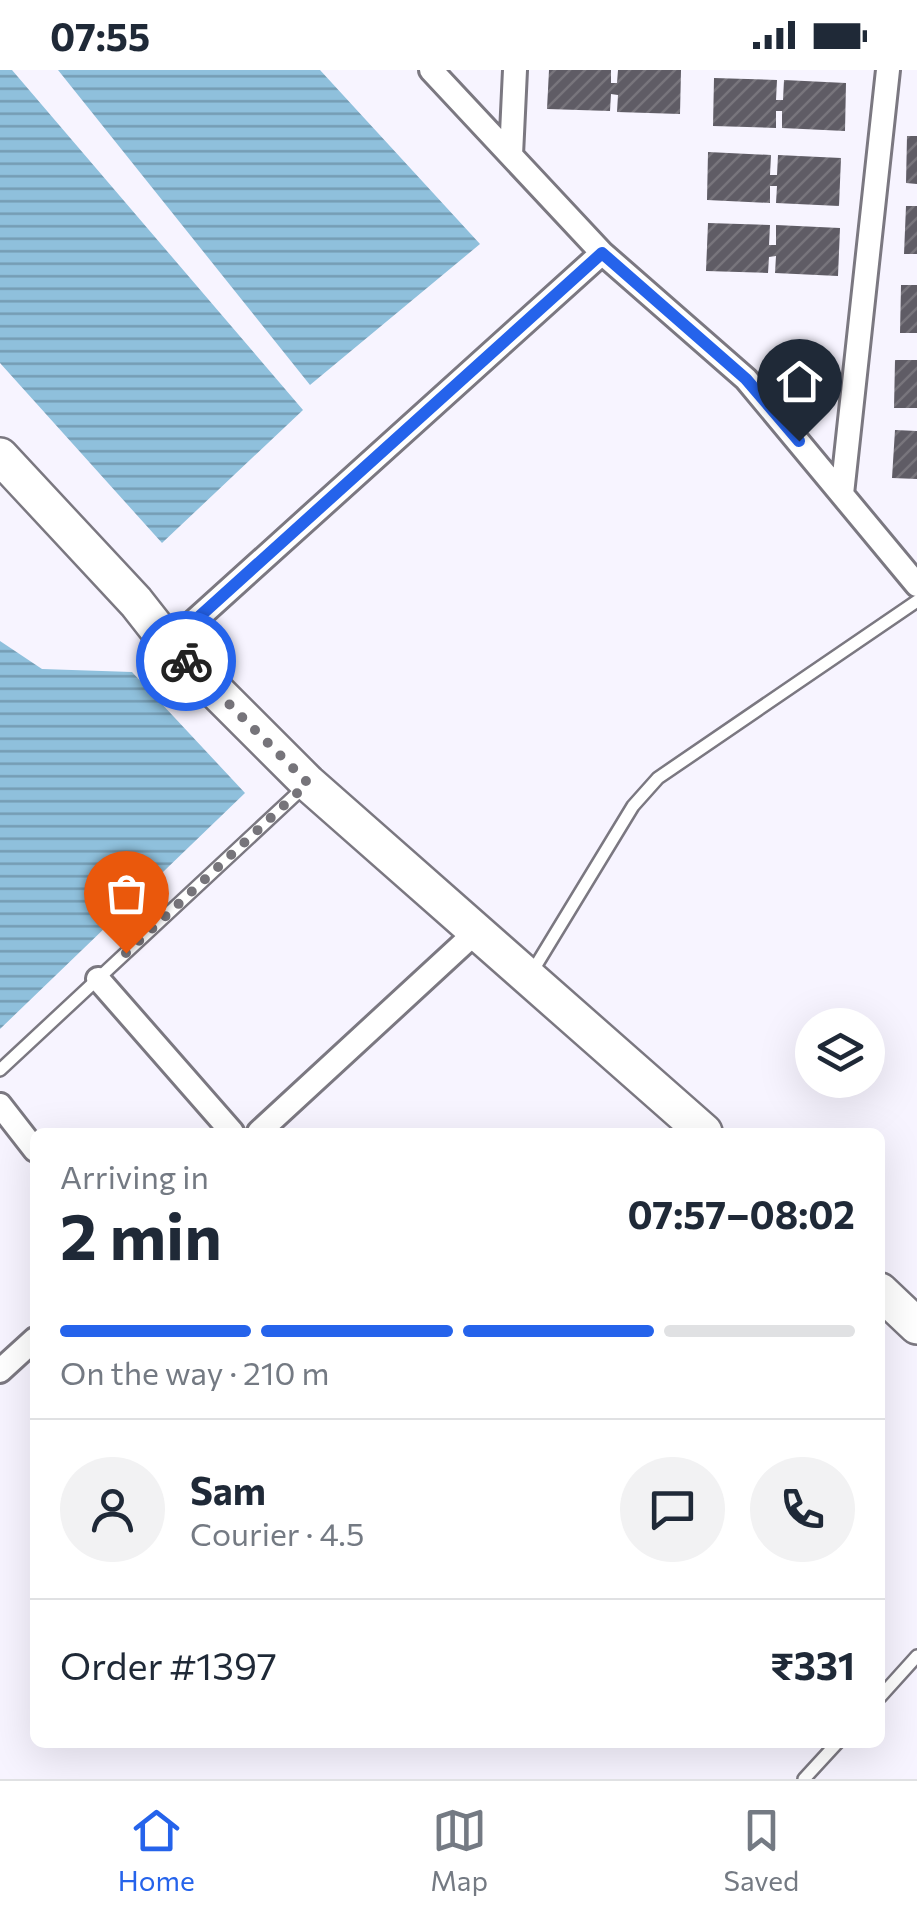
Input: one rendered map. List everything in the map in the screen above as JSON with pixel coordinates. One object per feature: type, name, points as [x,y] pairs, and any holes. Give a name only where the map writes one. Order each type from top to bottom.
[{"type":"main road","points":[[0,456],[136,602],[169,644],[308,783],[699,1128]]},
{"type":"main road","points":[[885,1296],[917,1326]]},
{"type":"street","points":[[431,70],[602,253],[746,379],[917,585]]},
{"type":"street","points":[[510,156],[515,70]]},
{"type":"street","points":[[842,494],[888,70]]},
{"type":"street","points":[[169,644],[602,253]]},
{"type":"street","points":[[263,1128],[477,931]]},
{"type":"street","points":[[98,979],[228,1128]]},
{"type":"street","points":[[0,1106],[30,1144]]},
{"type":"street","points":[[2,1366],[30,1343]]},
{"type":"lane","points":[[529,977],[633,806],[658,778],[917,601]]},
{"type":"lane","points":[[0,1070],[308,783]]},
{"type":"lane","points":[[885,1691],[917,1656]]},
{"type":"lane","points":[[804,1779],[832,1748]]},
{"type":"water","points":[[0,70],[12,70],[303,410],[162,543],[0,363]]},
{"type":"water","points":[[58,70],[320,70],[480,244],[310,385]]},
{"type":"water","points":[[0,641],[42,669],[132,672],[245,793],[0,1029]]},
{"type":"building","points":[[549,70],[611,70],[611,83],[617,83],[618,70],[681,70],[680,114],[617,112],[618,95],[611,94],[610,111],[547,109]]},
{"type":"building","points":[[714,78],[777,80],[776,100],[783,100],[784,80],[846,83],[845,131],[782,128],[782,111],[776,111],[776,128],[713,126]]},
{"type":"building","points":[[907,136],[917,136],[917,184],[906,183]]},
{"type":"building","points":[[708,152],[771,155],[770,175],[777,175],[778,155],[841,158],[839,206],[776,203],[777,186],[770,186],[770,203],[707,200]]},
{"type":"building","points":[[906,206],[917,206],[917,254],[904,254]]},
{"type":"building","points":[[708,223],[770,225],[769,245],[776,245],[776,225],[840,228],[838,276],[775,273],[776,256],[769,257],[768,273],[706,271]]},
{"type":"building","points":[[901,285],[917,285],[917,333],[900,333]]},
{"type":"building","points":[[895,360],[917,360],[917,408],[894,408]]},
{"type":"building","points":[[895,430],[917,431],[917,479],[892,478]]},
{"type":"way so far","points":[[126,953],[308,783],[186,661]]},
{"type":"route","points":[[186,661],[169,644],[602,253],[746,379],[799,441]]}]
